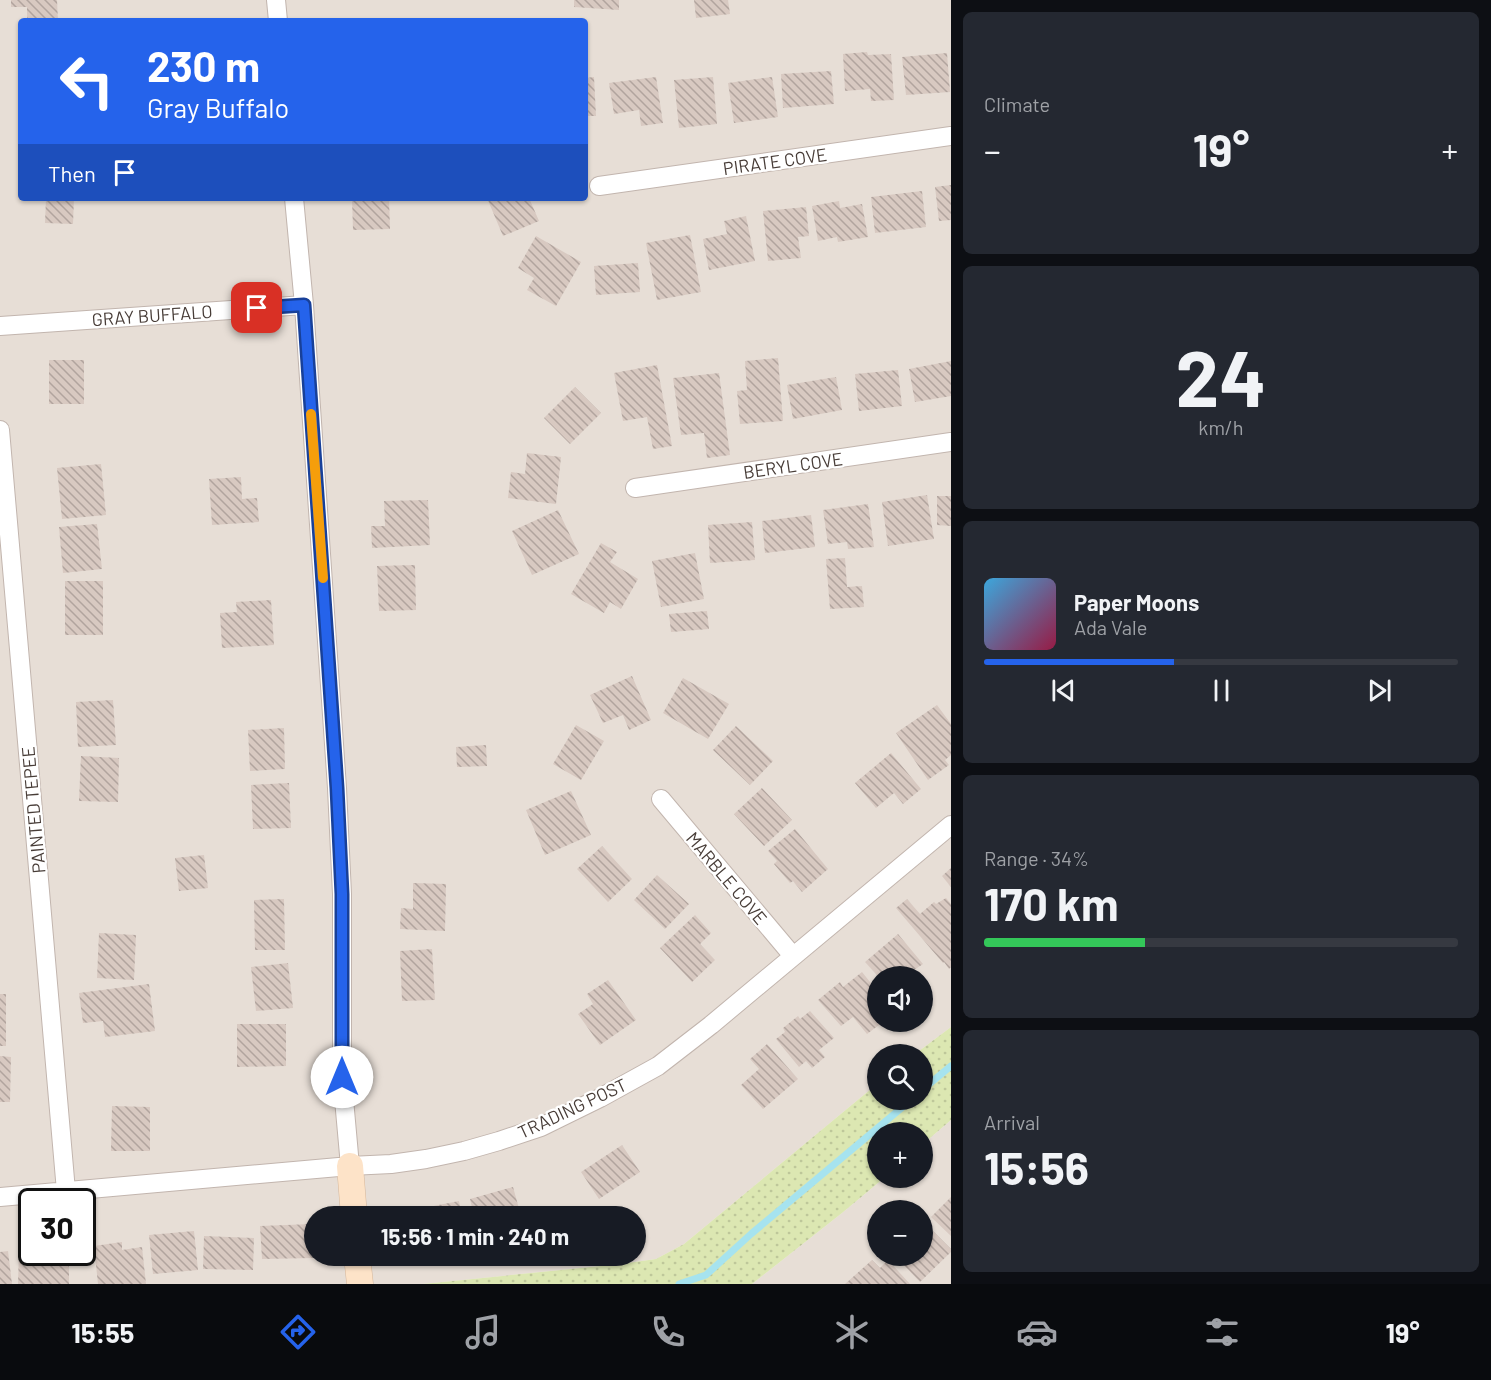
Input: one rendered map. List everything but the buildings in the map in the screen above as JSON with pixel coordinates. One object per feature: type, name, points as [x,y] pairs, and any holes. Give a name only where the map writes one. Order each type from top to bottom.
[{"type":"street","points":[[276,0],[278,18]]},
{"type":"street","name":"PIRATE COVE","points":[[600,186],[951,136]]},
{"type":"street","points":[[294,201],[304,305],[337,788],[342,894],[342,1077],[353,1206]]},
{"type":"street","name":"GRAY BUFFALO","points":[[0,326],[304,305]]},
{"type":"street","name":"PAINTED TEPEE","points":[[0,430],[66,1188]]},
{"type":"street","name":"BERYL COVE","points":[[635,488],[951,442]]},
{"type":"street","name":"MARBLE COVE","points":[[661,799],[793,956]]},
{"type":"street","name":"TRADING POST","points":[[96,1188],[391,1164],[464,1151],[541,1127],[658,1066],[711,1025],[951,825]]},
{"type":"street","name":"TRADING POST","points":[[0,1197],[18,1195]]},
{"type":"street","points":[[358,1266],[360,1284]]},
{"type":"shaded area","points":[[0,0],[951,0],[951,1027],[928,1044],[867,1044],[867,1092],[684,1244],[656,1259],[646,1260],[646,1206],[304,1206],[304,1266],[600,1266],[423,1284],[0,1284]]},
{"type":"shaded area","points":[[951,1120],[951,1284],[752,1284],[872,1188],[933,1188],[933,1135]]},
{"type":"green space","points":[[951,1027],[951,1120],[933,1135],[933,1122],[867,1122],[867,1188],[872,1188],[752,1284],[423,1284],[600,1266],[646,1266],[646,1260],[656,1259],[684,1244],[867,1092],[867,1110],[933,1110],[933,1044],[928,1044]]},
{"type":"waterway","points":[[933,1081],[951,1066]]},
{"type":"waterway","points":[[679,1284],[706,1275],[751,1234],[899,1110]]},
{"type":"slow traffic","points":[[311,414],[323,578]]},
{"type":"route","points":[[257,308],[304,305],[337,788],[342,894],[342,1077]]}]
